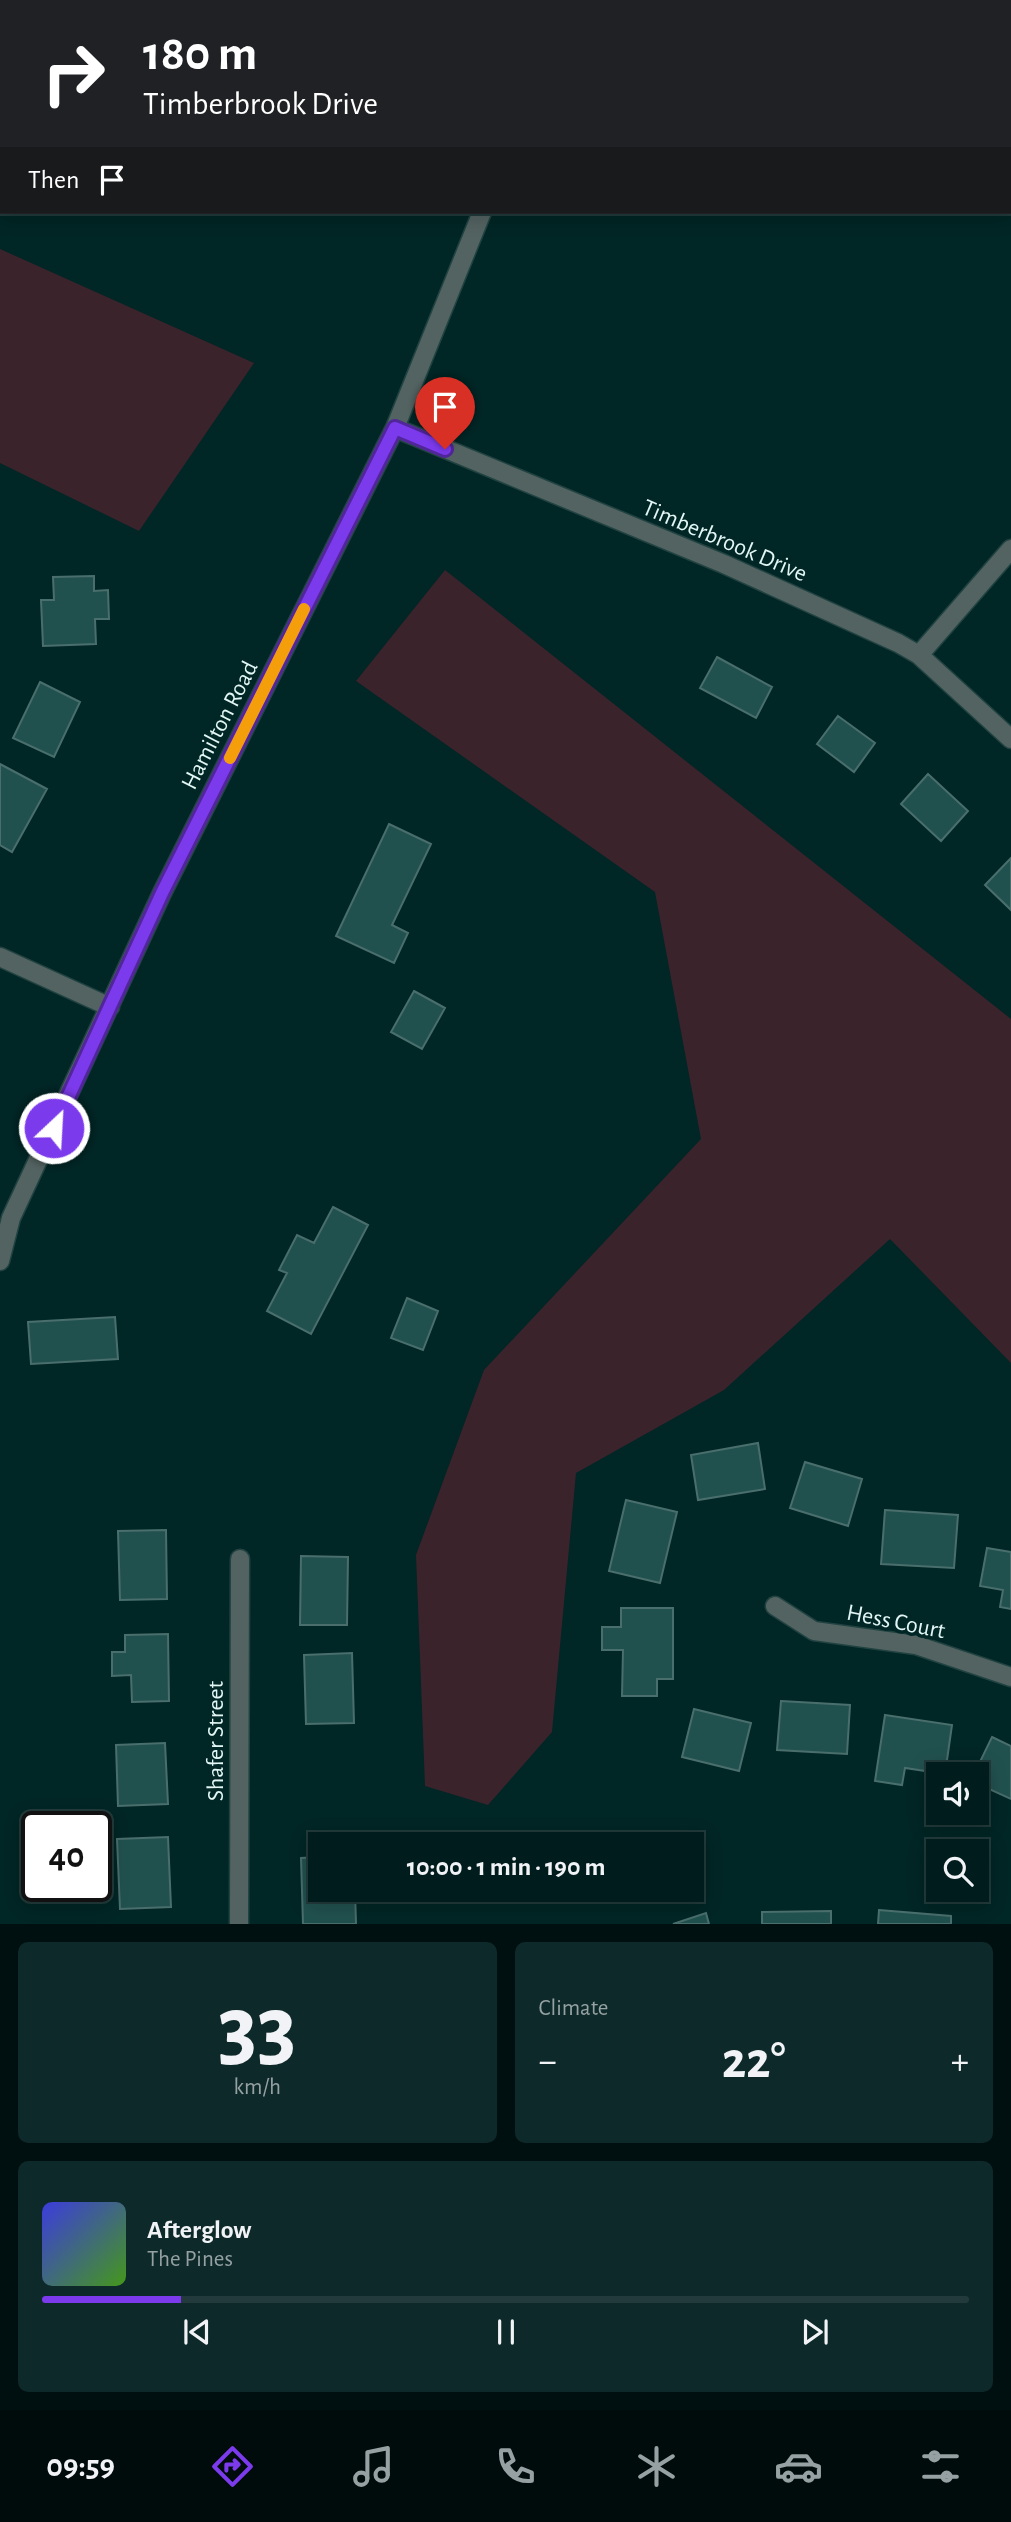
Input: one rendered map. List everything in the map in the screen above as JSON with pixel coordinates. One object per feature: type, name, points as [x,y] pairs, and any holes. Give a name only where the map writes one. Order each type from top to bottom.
[{"type":"street","name":"Hamilton Road","points":[[0,1261],[11,1217],[162,893],[395,428],[481,214]]},
{"type":"street","name":"Timberbrook Drive","points":[[395,428],[724,564],[919,655],[1011,739]]},
{"type":"street","points":[[919,655],[1011,549]]},
{"type":"street","points":[[0,957],[110,1007]]},
{"type":"street","name":"Shafer Street","points":[[239,1923],[240,1559]]},
{"type":"street","name":"Hess Court","points":[[775,1606],[814,1631],[916,1646],[1011,1677]]},
{"type":"shaded area","points":[[0,249],[254,363],[139,531],[0,463]]},
{"type":"shaded area","points":[[445,570],[1011,1019],[1011,1363],[890,1239],[724,1390],[576,1473],[552,1732],[488,1805],[425,1786],[416,1555],[484,1370],[701,1139],[655,892],[356,681]]},
{"type":"building","points":[[94,576],[94,591],[108,590],[109,619],[95,619],[96,644],[43,646],[41,600],[54,600],[53,577]]},
{"type":"building","points":[[717,657],[772,687],[756,718],[700,688]]},
{"type":"building","points":[[40,682],[80,702],[54,757],[13,738]]},
{"type":"building","points":[[838,716],[875,743],[854,772],[817,744]]},
{"type":"building","points":[[0,764],[47,789],[12,852],[0,845]]},
{"type":"building","points":[[928,774],[968,811],[941,841],[901,804]]},
{"type":"building","points":[[389,824],[431,844],[392,925],[408,933],[394,963],[336,936]]},
{"type":"building","points":[[1011,858],[1011,910],[985,885]]},
{"type":"building","points":[[414,991],[445,1008],[422,1049],[391,1032]]},
{"type":"building","points":[[333,1207],[368,1225],[311,1334],[267,1311],[287,1273],[279,1270],[297,1235],[314,1243]]},
{"type":"building","points":[[407,1298],[438,1311],[423,1350],[391,1338]]},
{"type":"building","points":[[115,1317],[118,1359],[31,1364],[28,1322]]},
{"type":"building","points":[[758,1443],[765,1489],[698,1500],[691,1455]]},
{"type":"building","points":[[805,1462],[862,1479],[848,1526],[790,1508]]},
{"type":"building","points":[[626,1500],[677,1512],[660,1583],[609,1571]]},
{"type":"building","points":[[885,1510],[958,1515],[954,1568],[881,1564]]},
{"type":"building","points":[[166,1530],[167,1599],[120,1600],[118,1531]]},
{"type":"building","points":[[987,1548],[1011,1552],[1011,1609],[1000,1607],[1003,1590],[980,1586]]},
{"type":"building","points":[[301,1556],[348,1557],[347,1625],[300,1625]]},
{"type":"building","points":[[621,1608],[673,1608],[673,1679],[657,1679],[657,1696],[622,1696],[623,1650],[602,1650],[602,1627],[621,1627]]},
{"type":"building","points":[[168,1634],[169,1701],[132,1702],[131,1675],[112,1676],[112,1652],[125,1652],[125,1635]]},
{"type":"building","points":[[352,1653],[354,1723],[306,1724],[304,1655]]},
{"type":"building","points":[[781,1701],[850,1705],[847,1754],[777,1750]]},
{"type":"building","points":[[694,1709],[751,1723],[739,1771],[682,1757]]},
{"type":"building","points":[[885,1715],[952,1725],[947,1762],[926,1762],[926,1771],[905,1768],[902,1785],[875,1781]]},
{"type":"building","points":[[992,1737],[1011,1746],[1011,1799],[989,1789],[989,1762],[980,1762]]},
{"type":"building","points":[[165,1743],[168,1804],[118,1806],[116,1745]]},
{"type":"building","points":[[168,1837],[171,1907],[120,1909],[117,1839]]},
{"type":"building","points":[[301,1858],[308,1858],[308,1902],[355,1902],[356,1924],[303,1924]]},
{"type":"building","points":[[879,1910],[951,1916],[951,1924],[878,1924]]},
{"type":"building","points":[[831,1911],[831,1924],[762,1924],[762,1912]]},
{"type":"building","points":[[706,1913],[709,1924],[673,1924]]},
{"type":"slow traffic","points":[[230,758],[304,609]]},
{"type":"route","points":[[54,1128],[162,893],[395,428],[445,449]]}]
